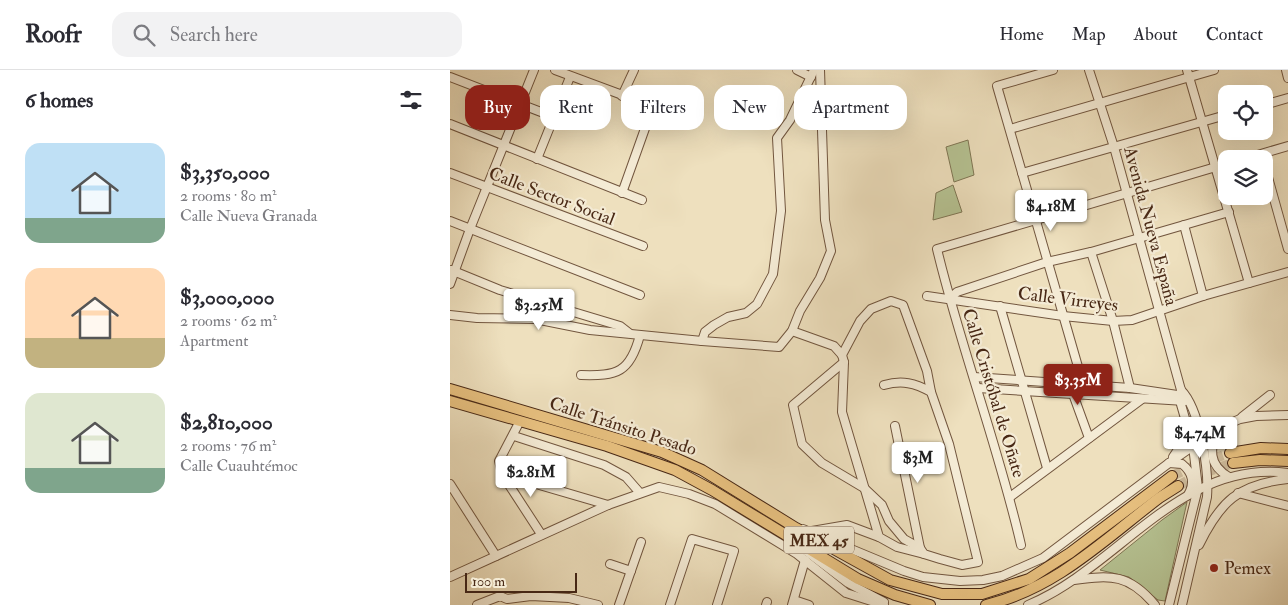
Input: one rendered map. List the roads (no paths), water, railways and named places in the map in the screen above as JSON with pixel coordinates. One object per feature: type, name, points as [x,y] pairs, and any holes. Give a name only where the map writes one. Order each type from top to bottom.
[{"type":"main road","name":"Calle Tránsito Pesado","points":[[450,389],[662,452],[702,470],[796,528],[898,583],[937,593],[956,595],[982,594],[1019,583],[1049,568],[1172,476]]},
{"type":"main road","name":"Calle Tránsito Pesado","points":[[450,401],[607,446],[675,470],[877,588],[930,605]]},
{"type":"main road","points":[[1288,449],[1261,448],[1231,458],[1288,460]]},
{"type":"main road","points":[[986,605],[1020,596],[1047,583],[1159,498],[1178,486]]},
{"type":"street","points":[[528,85],[534,70]]},
{"type":"street","points":[[555,70],[621,96]]},
{"type":"street","points":[[627,85],[634,70]]},
{"type":"street","points":[[702,341],[705,332],[714,325],[728,317],[746,313],[757,304],[773,274],[782,211],[777,138],[790,120],[812,74],[796,70]]},
{"type":"street","points":[[450,315],[477,318],[535,318],[590,330],[779,347],[792,331],[800,311],[820,278],[832,251],[824,220],[820,70]]},
{"type":"street","points":[[1053,70],[997,86],[1083,384]]},
{"type":"street","name":"Avenida Nueva España","points":[[1089,70],[1114,147],[1183,397]]},
{"type":"street","points":[[1010,130],[1188,74],[1214,70]]},
{"type":"street","points":[[1286,70],[1288,78]]},
{"type":"street","points":[[1188,74],[1249,283]]},
{"type":"street","points":[[450,77],[472,85]]},
{"type":"street","points":[[567,85],[570,77]]},
{"type":"street","points":[[1273,102],[1288,98]]},
{"type":"street","points":[[1022,173],[1218,117]]},
{"type":"street","points":[[450,124],[642,200]]},
{"type":"street","points":[[450,284],[452,271],[509,130]]},
{"type":"street","points":[[537,159],[549,130]]},
{"type":"street","points":[[622,193],[644,130]]},
{"type":"street","points":[[1273,152],[1288,146]]},
{"type":"street","points":[[1036,220],[1218,166]]},
{"type":"street","name":"Calle Sector Social","points":[[450,173],[643,246]]},
{"type":"street","points":[[1273,195],[1288,249]]},
{"type":"street","points":[[949,298],[957,292],[1047,262],[1091,252],[1229,212]]},
{"type":"street","name":"Calle Cristóbal de Oñate","points":[[1021,545],[1010,497],[949,298],[937,249],[1036,220]]},
{"type":"street","points":[[450,221],[640,295]]},
{"type":"street","points":[[1184,225],[1204,296]]},
{"type":"street","points":[[1091,252],[1113,321],[1130,388]]},
{"type":"street","points":[[452,271],[500,290],[620,326],[629,333]]},
{"type":"street","name":"Calle Virreyes","points":[[927,296],[1064,316],[1113,321],[1132,320],[1204,296],[1288,272]]},
{"type":"street","points":[[843,359],[793,405],[802,444],[822,463],[864,488],[882,505],[889,521],[904,540],[922,551],[962,565],[978,562],[949,444],[931,392],[927,371],[903,305],[891,301],[871,309],[860,321],[843,359],[842,412],[864,488],[879,537]]},
{"type":"street","points":[[1000,306],[1047,468]]},
{"type":"street","points":[[792,331],[834,346],[843,359]]},
{"type":"street","points":[[581,375],[609,376],[621,370],[636,351],[640,335]]},
{"type":"street","points":[[974,377],[1130,388],[1183,397]]},
{"type":"street","points":[[884,385],[899,381],[918,385],[931,392]]},
{"type":"street","points":[[978,388],[1142,399],[1183,397]]},
{"type":"street","points":[[1073,394],[1089,438]]},
{"type":"street","points":[[1240,419],[1270,395]]},
{"type":"street","points":[[1182,605],[1208,484],[1202,440],[1183,397]]},
{"type":"street","points":[[1169,605],[1198,488],[1193,446],[1183,397]]},
{"type":"street","points":[[1010,497],[1142,399]]},
{"type":"street","points":[[796,528],[812,531],[904,571],[923,577],[946,580],[983,580],[1023,568],[1042,558],[1169,462],[1219,428],[1240,419],[1264,415],[1288,415]]},
{"type":"street","points":[[520,421],[514,436],[499,461],[502,474],[541,534]]},
{"type":"street","points":[[895,426],[922,551]]},
{"type":"street","points":[[1197,426],[1219,428]]},
{"type":"street","points":[[1169,462],[1180,446],[1188,428]]},
{"type":"street","points":[[1219,428],[1211,447],[1211,456],[1214,465],[1229,477]]},
{"type":"street","points":[[514,436],[604,465],[626,477],[640,493]]},
{"type":"street","points":[[1169,462],[1182,464],[1192,475],[1193,482],[1188,495]]},
{"type":"street","points":[[1028,605],[1072,580],[1198,488],[1229,477],[1253,473],[1288,473]]},
{"type":"street","points":[[502,474],[608,505]]},
{"type":"street","points":[[1194,556],[1214,516],[1238,493],[1248,488],[1288,479]]},
{"type":"street","points":[[450,484],[496,556]]},
{"type":"street","points":[[450,577],[608,505],[659,488],[700,498],[727,511],[805,560],[846,593],[884,605]]},
{"type":"street","points":[[1238,493],[1288,506]]},
{"type":"street","points":[[812,531],[847,525],[879,537],[897,548],[922,551]]},
{"type":"street","points":[[670,605],[692,539],[734,550],[717,605]]},
{"type":"street","points":[[619,605],[641,542]]},
{"type":"street","points":[[797,543],[821,565],[848,583],[888,605]]},
{"type":"street","points":[[805,560],[793,603],[809,605]]},
{"type":"street","points":[[610,564],[631,571]]},
{"type":"street","points":[[1072,580],[1106,576],[1122,578],[1136,585],[1155,605]]},
{"type":"street","points":[[477,605],[500,596],[507,598],[531,596],[569,598],[598,605]]},
{"type":"street","points":[[507,598],[514,605]]},
{"type":"tunnel","points":[[1172,476],[1200,463],[1230,453]]},
{"type":"tunnel","points":[[1178,486],[1200,474],[1233,463]]},
{"type":"place","name":"Pemex","points":[[1214,568]]}]
